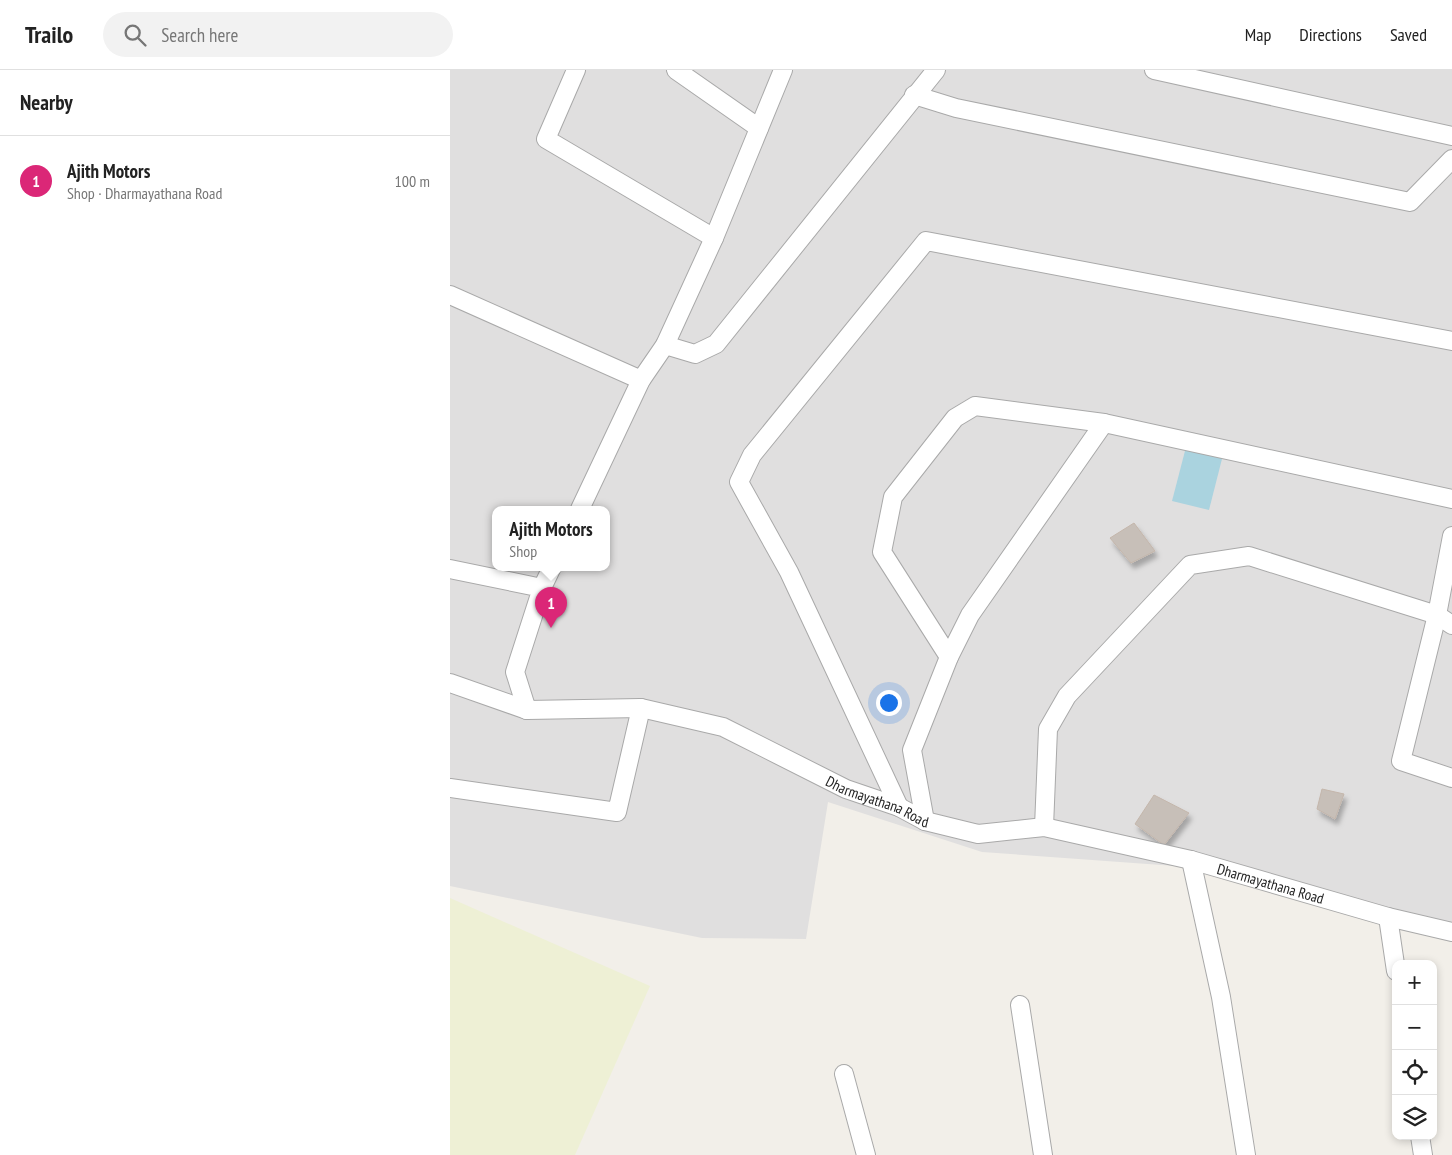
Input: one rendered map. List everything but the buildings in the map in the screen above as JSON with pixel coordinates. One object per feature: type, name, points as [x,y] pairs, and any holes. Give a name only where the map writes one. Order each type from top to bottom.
[{"type":"street","points":[[576,70],[546,139],[714,238]]},
{"type":"street","points":[[676,70],[759,128]]},
{"type":"street","points":[[581,506],[641,380],[665,345],[714,238],[783,70]]},
{"type":"street","points":[[665,345],[696,354],[716,344],[914,95],[936,70]]},
{"type":"street","points":[[1154,70],[1452,136]]},
{"type":"street","points":[[914,95],[956,108],[1410,202],[1452,159]]},
{"type":"street","points":[[899,807],[789,572],[739,482],[752,455],[926,241],[1452,341]]},
{"type":"street","points":[[450,295],[641,380]]},
{"type":"street","points":[[949,657],[882,552],[892,496],[955,418],[975,406],[1104,423],[1452,499]]},
{"type":"street","points":[[926,821],[912,750],[949,657],[970,615],[1104,423]]},
{"type":"street","points":[[1452,536],[1437,615],[1402,761],[1452,778]]},
{"type":"street","points":[[1044,827],[1048,729],[1067,696],[1190,566],[1249,556],[1437,615],[1452,625]]},
{"type":"street","points":[[450,569],[542,588]]},
{"type":"street","points":[[527,710],[515,672],[542,588],[550,571]]},
{"type":"street","points":[[450,682],[527,710]]},
{"type":"street","points":[[450,788],[617,812],[641,708]]},
{"type":"street","name":"Dharmayathana Road","points":[[527,710],[641,708],[723,727],[846,788],[899,807],[926,821],[978,834],[1044,827],[1191,860],[1388,916],[1452,932]]},
{"type":"street","points":[[1191,860],[1222,996],[1246,1155]]},
{"type":"street","points":[[1388,916],[1394,960]]},
{"type":"street","points":[[1020,1005],[1043,1155]]},
{"type":"street","points":[[844,1074],[866,1155]]},
{"type":"street","points":[[1421,1140],[1423,1155]]},
{"type":"shaded area","points":[[450,70],[1452,70],[1452,938],[1189,867],[982,852],[828,802],[806,939],[702,938],[450,886]]},
{"type":"green space","points":[[450,898],[650,986],[575,1155],[450,1155]]},
{"type":"water","points":[[1186,447],[1223,455],[1209,510],[1172,501]]},
{"type":"place","name":"Ajith Motors","points":[[551,628]]}]
